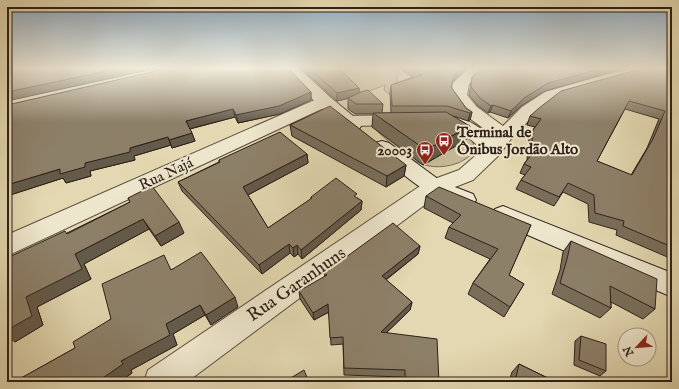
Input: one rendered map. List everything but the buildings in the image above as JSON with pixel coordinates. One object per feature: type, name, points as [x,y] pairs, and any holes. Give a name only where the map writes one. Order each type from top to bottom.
[{"type":"street","points":[[309,86],[324,102],[434,188],[672,284]]},
{"type":"street","points":[[460,86],[459,95],[498,143]]},
{"type":"street","name":"Rua Garanhuns","points":[[160,382],[434,188],[466,175],[528,111],[551,95],[581,86]]},
{"type":"street","name":"Rua Najá","points":[[7,246],[324,102]]},
{"type":"street","points":[[348,121],[445,120],[460,125],[498,143]]},
{"type":"shaded area","points":[[351,86],[382,86],[359,95]]},
{"type":"shaded area","points":[[385,86],[398,86],[399,94],[389,94],[384,90]]},
{"type":"shaded area","name":"Terminal de Ônibus Jordão Alto","points":[[376,130],[458,131],[473,142],[474,150],[470,156],[458,163],[434,167],[413,160],[403,154]]},
{"type":"place","name":"Terminal de Ônibus Jordão Alto","points":[[444,156]]},
{"type":"place","name":"20003","points":[[425,165]]}]
